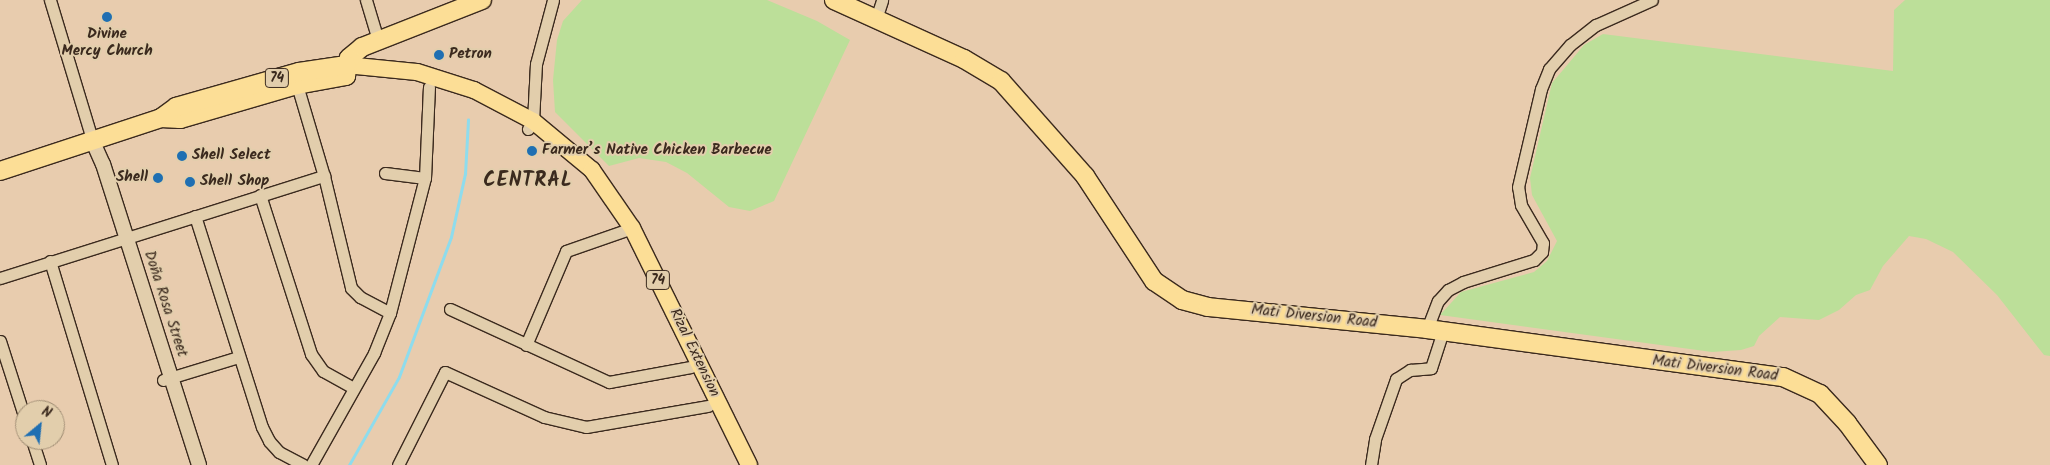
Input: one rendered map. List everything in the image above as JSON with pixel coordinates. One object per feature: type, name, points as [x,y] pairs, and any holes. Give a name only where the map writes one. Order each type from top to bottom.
[{"type":"highway","points":[[346,70],[355,52],[378,40],[482,0]]},
{"type":"highway","name":"Mati Diversion Road","points":[[834,0],[964,59],[1001,81],[1085,176],[1144,268],[1166,291],[1208,307],[1435,330],[1783,377],[1820,394],[1848,423],[1878,465]]},
{"type":"highway","name":"74","points":[[210,104],[305,70],[346,70]]},
{"type":"highway","name":"74","points":[[0,171],[95,149],[161,118],[176,107],[210,104],[297,85],[346,70]]},
{"type":"main road","name":"Rizal Extension","points":[[346,70],[384,66],[431,76],[496,100],[530,125],[585,177],[627,230],[749,465]]},
{"type":"main road","name":"Rizal Extension","points":[[346,70],[398,79],[429,87],[471,100],[530,125]]},
{"type":"main road","name":"Rizal Extension","points":[[627,230],[736,465]]},
{"type":"street","points":[[50,0],[95,149]]},
{"type":"street","points":[[366,0],[378,40]]},
{"type":"street","points":[[530,125],[536,64],[553,0]]},
{"type":"street","points":[[876,19],[882,0]]},
{"type":"street","points":[[1371,465],[1375,438],[1396,379],[1410,370],[1431,368],[1438,301],[1448,290],[1463,282],[1534,260],[1542,252],[1543,243],[1521,206],[1518,188],[1541,89],[1549,69],[1570,45],[1596,25],[1652,0]]},
{"type":"street","points":[[297,85],[324,176],[351,288],[360,297],[390,313]]},
{"type":"street","points":[[311,465],[354,388],[390,313],[425,178],[429,87]]},
{"type":"street","name":"Doña Rosa Street","points":[[95,149],[103,164],[122,239],[167,379],[199,465]]},
{"type":"street","points":[[385,173],[425,178]]},
{"type":"street","points":[[0,278],[324,176]]},
{"type":"street","points":[[260,196],[311,354],[323,371],[354,388]]},
{"type":"street","points":[[195,216],[238,357],[268,441],[279,452],[303,465]]},
{"type":"street","points":[[526,345],[566,251],[627,230]]},
{"type":"street","points":[[50,261],[112,465]]},
{"type":"street","points":[[450,309],[609,382],[691,367]]},
{"type":"street","points":[[0,341],[19,400]]},
{"type":"street","points":[[167,379],[238,357]]},
{"type":"street","points":[[398,465],[445,372],[544,417],[586,427],[708,406]]},
{"type":"street","name":"Doña Rosa Street","points":[[167,379],[190,465]]},
{"type":"street","points":[[35,450],[40,465]]},
{"type":"green space","points":[[582,0],[767,0],[817,21],[850,40],[774,201],[750,211],[729,207],[687,173],[666,162],[639,158],[609,166],[555,112],[553,80],[557,40],[563,21]]},
{"type":"green space","points":[[1905,0],[2050,0],[2050,356],[2044,355],[1997,295],[1953,252],[1926,239],[1909,236],[1883,266],[1870,290],[1856,295],[1839,310],[1819,320],[1780,317],[1759,336],[1754,346],[1741,350],[1712,352],[1440,315],[1461,292],[1534,272],[1547,261],[1557,241],[1532,195],[1530,178],[1552,83],[1584,45],[1603,34],[1893,71],[1894,10]]},
{"type":"waterway","points":[[349,465],[399,377],[451,237],[465,174],[468,120]]},
{"type":"place","name":"Divine Mercy Church","points":[[107,17]]},
{"type":"place","name":"Petron","points":[[439,55]]},
{"type":"place","name":"Farmer’s Native Chicken Barbecue","points":[[532,151]]},
{"type":"place","name":"Shell Select","points":[[182,156]]},
{"type":"place","name":"Shell","points":[[158,178]]},
{"type":"place","name":"Shell Shop","points":[[190,182]]},
{"type":"district","name":"CENTRAL","points":[[528,181]]}]
